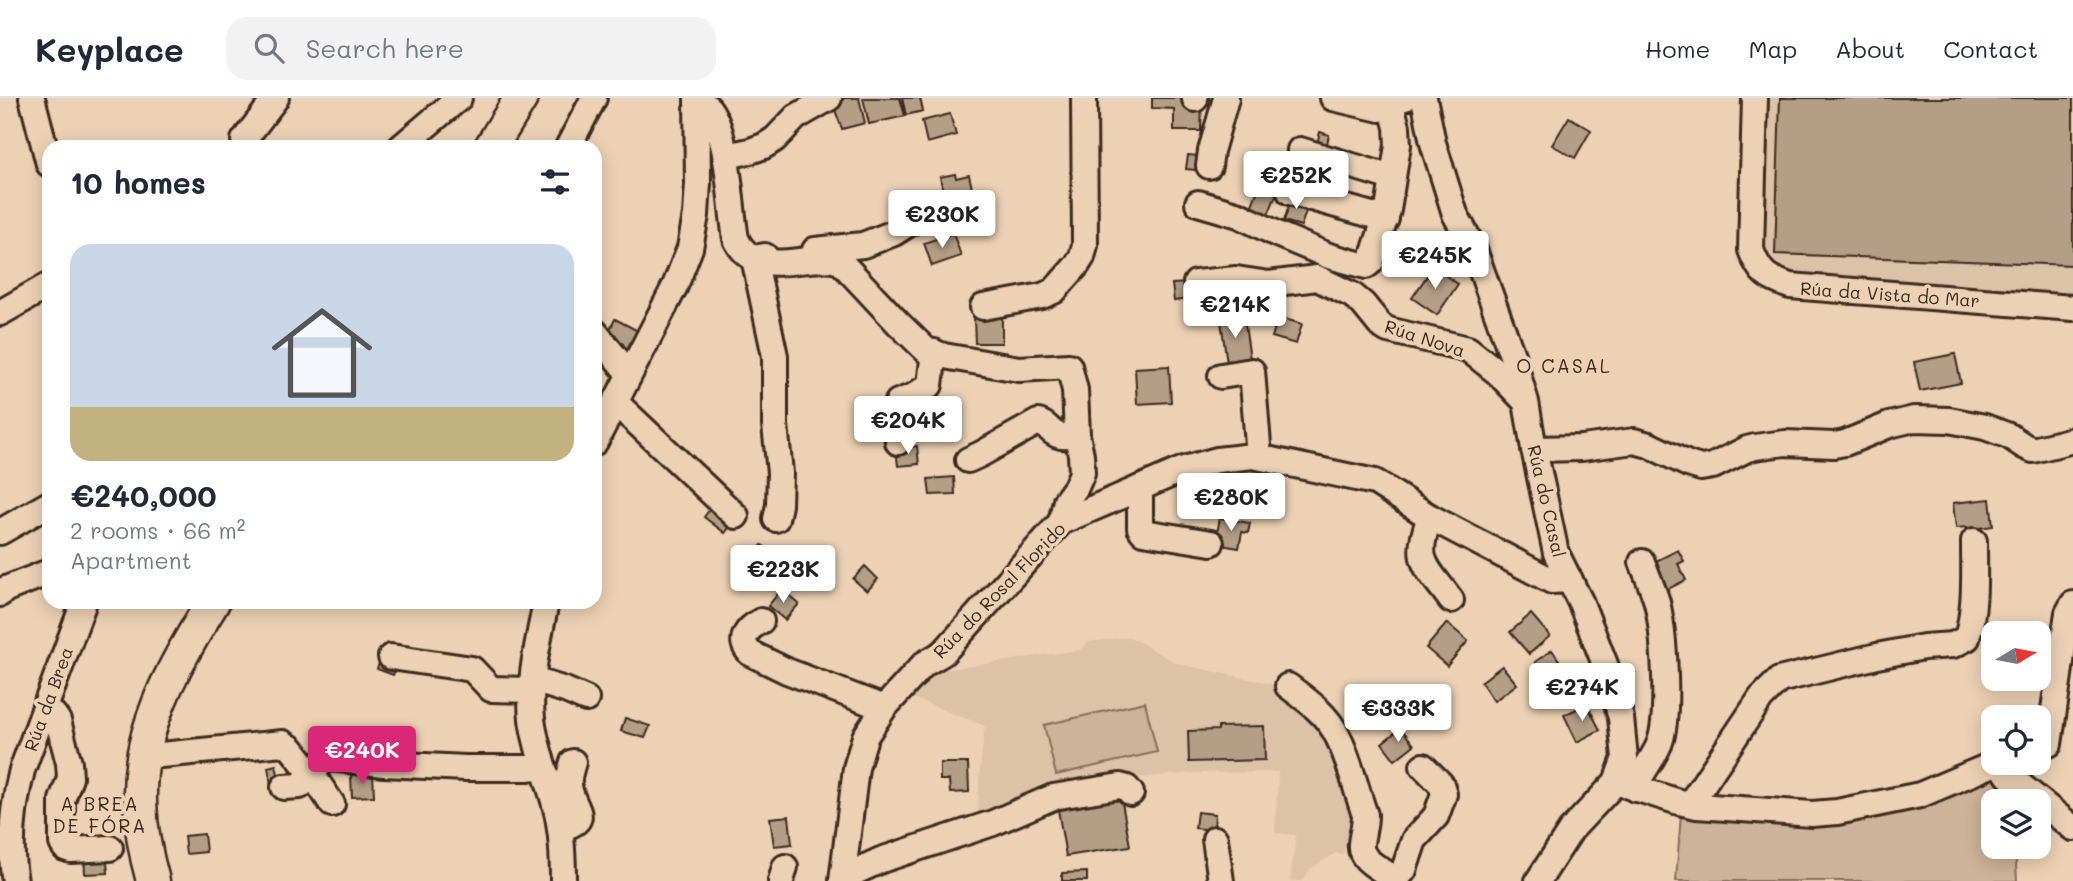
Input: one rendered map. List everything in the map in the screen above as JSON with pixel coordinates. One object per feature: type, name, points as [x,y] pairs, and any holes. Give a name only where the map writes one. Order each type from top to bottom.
[{"type":"main road","points":[[495,140],[521,98]]},
{"type":"main road","points":[[153,881],[142,836],[139,808],[143,753],[166,683],[209,609]]},
{"type":"street","points":[[32,98],[43,140]]},
{"type":"street","points":[[244,140],[276,98]]},
{"type":"street","points":[[409,140],[459,98]]},
{"type":"street","points":[[572,140],[594,98]]},
{"type":"street","points":[[726,156],[750,152],[764,146],[775,139],[796,117],[829,98]]},
{"type":"street","points":[[983,307],[1042,296],[1054,291],[1082,257],[1085,245],[1084,98]]},
{"type":"street","points":[[1209,166],[1226,98]]},
{"type":"street","points":[[1198,203],[1239,215],[1329,256],[1366,266],[1371,262],[1386,219],[1398,145],[1398,102],[1380,109],[1333,98]]},
{"type":"street","name":"Rúa do Casal","points":[[1424,98],[1433,143],[1455,214],[1473,247],[1526,402],[1556,553],[1581,603],[1608,672],[1621,718],[1626,786],[1571,830],[1538,881]]},
{"type":"street","name":"Rúa da Vista do Mar","points":[[1755,98],[1751,250],[1757,267],[1770,279],[1790,286],[2073,308]]},
{"type":"street","points":[[697,99],[708,106],[712,113],[726,156],[736,239],[742,252],[771,263],[831,258],[841,262],[926,350],[1018,369],[1069,366],[1075,390],[1082,473],[1066,501],[1061,522]]},
{"type":"street","points":[[602,428],[675,286],[690,248],[698,183],[697,99]]},
{"type":"street","points":[[1300,150],[1392,178]]},
{"type":"street","points":[[1290,192],[1386,219]]},
{"type":"street","points":[[754,258],[863,244],[894,233],[916,219],[971,204]]},
{"type":"street","points":[[754,258],[775,356],[775,425],[780,473],[776,519]]},
{"type":"street","name":"Rúa Nova","points":[[1196,283],[1236,279],[1269,284],[1293,283],[1309,278],[1325,281],[1352,295],[1363,304],[1380,326],[1388,330],[1468,349],[1497,372],[1526,402]]},
{"type":"street","points":[[0,313],[42,289]]},
{"type":"street","points":[[602,341],[629,374]]},
{"type":"street","points":[[898,442],[898,402],[914,396],[930,385],[934,352]]},
{"type":"street","points":[[1220,376],[1252,371],[1259,457]]},
{"type":"street","points":[[615,402],[736,516]]},
{"type":"street","points":[[1534,449],[1582,448],[1634,441],[1701,468],[1713,466],[1755,447],[1785,443],[1834,445],[1914,419],[1949,420],[1985,427],[2009,436],[2033,450],[2073,440]]},
{"type":"street","points":[[968,460],[1038,422],[1048,425],[1060,436],[1077,435]]},
{"type":"street","name":"Rúa do Rosal Florido","points":[[843,881],[856,768],[864,737],[884,708],[924,664],[943,653],[1061,522],[1184,469],[1217,460],[1259,457],[1375,482],[1430,517],[1552,581],[1570,580]]},
{"type":"street","points":[[1140,488],[1140,528],[1143,532],[1211,543]]},
{"type":"street","points":[[0,532],[42,508]]},
{"type":"street","points":[[1430,517],[1423,537],[1423,562],[1451,600]]},
{"type":"street","points":[[1690,804],[1761,698],[1779,680],[1877,656],[1924,647],[1953,645],[1967,638],[1974,582],[1974,541]]},
{"type":"street","points":[[1626,786],[1640,776],[1656,752],[1662,738],[1665,697],[1657,602],[1642,562]]},
{"type":"street","points":[[0,594],[42,575]]},
{"type":"street","points":[[2051,706],[2068,613],[2073,604]]},
{"type":"street","name":"Rúa da Brea","points":[[15,881],[12,836],[15,798],[22,770],[81,609]]},
{"type":"street","points":[[545,609],[537,648],[532,716],[542,766],[557,812],[563,881]]},
{"type":"street","points":[[761,621],[746,632],[743,638],[750,653],[787,671],[884,708]]},
{"type":"street","points":[[391,657],[472,669],[491,689],[533,685],[565,690],[586,699]]},
{"type":"street","points":[[1288,687],[1323,715],[1338,736],[1365,815],[1360,851],[1366,859],[1395,880],[1404,870],[1413,840],[1436,816],[1444,794],[1441,784],[1423,766]]},
{"type":"street","points":[[44,710],[54,715],[58,722],[69,763],[70,778],[62,800],[62,843],[65,848],[71,850],[110,848]]},
{"type":"street","points":[[2051,741],[2073,730]]},
{"type":"street","points":[[143,753],[161,755],[283,743],[291,748],[312,774],[332,804]]},
{"type":"street","points":[[284,787],[300,786],[321,762],[329,758],[466,768],[542,766]]},
{"type":"street","points":[[560,828],[578,822],[579,815],[569,786],[573,762]]},
{"type":"street","points":[[1626,786],[1690,804],[1812,814],[1837,812],[1920,795],[1981,770]]},
{"type":"street","points":[[2007,775],[2073,828]]},
{"type":"street","points":[[843,881],[856,871],[881,860],[993,823],[1053,797],[1120,786],[1131,793]]},
{"type":"street","points":[[1215,839],[1221,881]]},
{"type":"shaded area","points":[[1769,98],[2073,98],[2073,293],[1793,274],[1777,268],[1768,259],[1764,248]]},
{"type":"shaded area","points":[[1130,637],[1176,663],[1281,686],[1329,738],[1358,830],[1341,855],[1336,853],[1311,868],[1302,881],[1290,881],[1296,835],[1275,833],[1278,772],[1192,773],[1137,778],[1053,791],[978,821],[985,726],[908,696],[927,675],[936,671],[1080,650],[1088,642]]},
{"type":"shaded area","points":[[1145,702],[1157,752],[1056,775],[1044,725]]},
{"type":"shaded area","points":[[1992,776],[1997,777],[2011,789],[1981,789],[1981,859],[2016,859],[2017,881],[1676,881],[1681,814],[1747,823],[1814,823]]},
{"type":"building","points":[[859,98],[865,123],[842,129],[831,99]]},
{"type":"building","points":[[863,98],[900,98],[905,116],[869,124]]},
{"type":"building","points":[[902,98],[920,98],[923,111],[906,115]]},
{"type":"building","points":[[1152,98],[1191,98],[1202,103],[1201,131],[1174,131],[1174,109],[1152,108]]},
{"type":"building","points":[[1780,98],[2073,98],[2073,265],[1775,254]]},
{"type":"building","points":[[950,114],[956,135],[927,143],[922,121]]},
{"type":"building","points":[[1569,117],[1591,130],[1575,158],[1552,145]]},
{"type":"building","points":[[1320,132],[1329,135],[1325,153],[1315,151]]},
{"type":"building","points":[[1188,155],[1208,157],[1206,171],[1186,169]]},
{"type":"building","points":[[955,174],[956,178],[969,175],[974,197],[946,204],[940,177]]},
{"type":"building","points":[[1260,184],[1278,190],[1268,215],[1251,208]]},
{"type":"building","points":[[1292,196],[1309,202],[1301,226],[1284,221]]},
{"type":"building","points":[[953,233],[961,256],[932,266],[924,243]]},
{"type":"building","points":[[1433,267],[1458,284],[1437,315],[1412,298]]},
{"type":"building","points":[[1188,283],[1189,299],[1174,301],[1172,284]]},
{"type":"building","points":[[1002,317],[1002,343],[975,343],[974,318]]},
{"type":"building","points":[[1278,317],[1302,324],[1296,344],[1272,337]]},
{"type":"building","points":[[1244,318],[1250,359],[1227,363],[1221,321]]},
{"type":"building","points":[[615,319],[638,331],[628,349],[606,337]]},
{"type":"building","points":[[1955,354],[1961,383],[1920,391],[1914,362]]},
{"type":"building","points":[[1169,366],[1171,402],[1137,404],[1135,368]]},
{"type":"building","points":[[917,446],[919,464],[898,466],[896,448]]},
{"type":"building","points":[[954,477],[955,494],[930,495],[928,479]]},
{"type":"building","points":[[1990,499],[1993,526],[1967,530],[1967,527],[1956,528],[1953,503]]},
{"type":"building","points":[[713,505],[734,521],[725,533],[704,517]]},
{"type":"building","points":[[1220,518],[1250,523],[1248,533],[1242,532],[1239,548],[1215,544]]},
{"type":"building","points":[[762,545],[777,556],[768,568],[753,556]]},
{"type":"building","points":[[1678,550],[1684,561],[1678,564],[1686,580],[1666,590],[1652,563]]},
{"type":"building","points":[[865,566],[878,579],[867,591],[853,579]]},
{"type":"building","points":[[782,589],[799,604],[785,620],[768,606]]},
{"type":"building","points":[[1531,614],[1550,636],[1529,654],[1510,632]]},
{"type":"building","points":[[1447,623],[1468,641],[1447,666],[1426,648]]},
{"type":"building","points":[[1552,650],[1563,666],[1546,678],[1535,662]]},
{"type":"building","points":[[381,658],[397,664],[393,675],[377,669]]},
{"type":"building","points":[[1502,666],[1517,684],[1494,701],[1481,682]]},
{"type":"building","points":[[1587,704],[1600,730],[1577,742],[1564,715]]},
{"type":"building","points":[[625,718],[650,726],[645,738],[621,731]]},
{"type":"building","points":[[1264,726],[1265,760],[1189,762],[1188,731]]},
{"type":"building","points":[[1401,728],[1414,745],[1395,760],[1382,743]]},
{"type":"building","points":[[940,763],[968,763],[969,792],[950,793],[949,780],[940,780]]},
{"type":"building","points":[[276,765],[281,788],[272,790],[268,767]]},
{"type":"building","points":[[373,774],[374,796],[352,797],[351,775]]},
{"type":"building","points":[[1120,792],[1130,846],[1066,856],[1057,804]]},
{"type":"building","points":[[1197,812],[1215,814],[1214,830],[1195,828]]},
{"type":"building","points":[[789,816],[792,844],[774,846],[770,818]]},
{"type":"building","points":[[204,834],[206,852],[186,854],[184,836]]},
{"type":"building","points":[[106,852],[108,873],[85,874],[84,853]]},
{"type":"building","points":[[1087,872],[1087,881],[1062,881],[1062,873]]},
{"type":"district","name":"O CASAL","points":[[1564,365]]},
{"type":"district","name":"A BREA DE FÓRA","points":[[100,814]]}]
